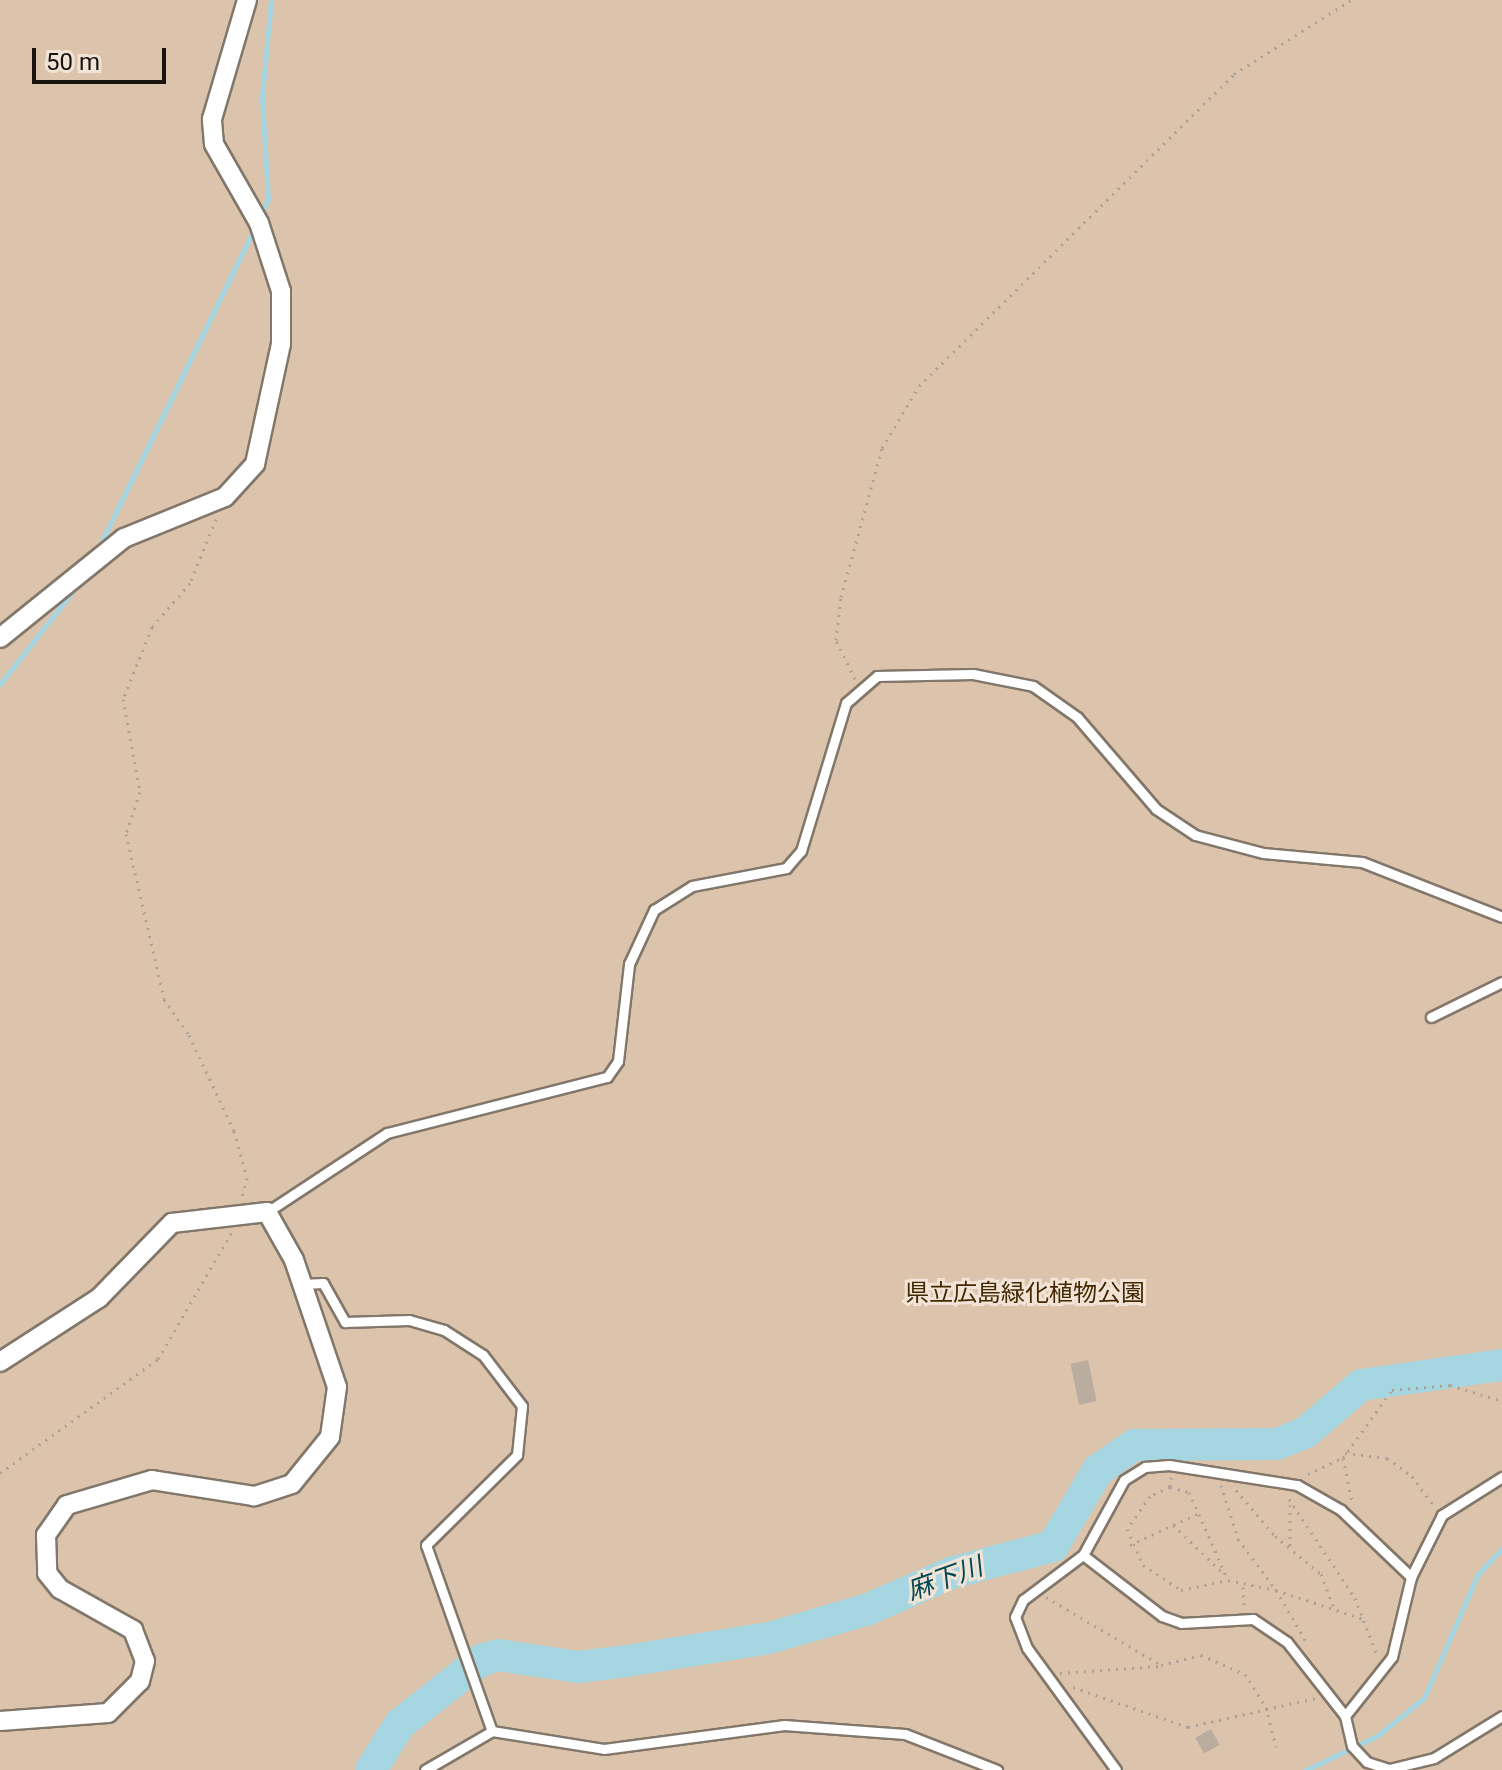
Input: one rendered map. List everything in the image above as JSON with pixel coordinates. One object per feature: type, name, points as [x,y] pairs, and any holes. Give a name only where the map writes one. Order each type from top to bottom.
[{"type":"street","points":[[0,638],[124,538],[225,497],[255,464],[283,309],[259,223],[214,144],[217,91],[247,0]]},
{"type":"street","points":[[0,1362],[99,1298],[172,1223],[236,1219],[267,1212],[302,1284],[337,1387],[330,1437],[312,1464],[292,1484],[254,1496],[152,1480],[67,1505],[46,1535],[47,1573],[60,1589],[133,1630],[145,1661],[140,1681],[108,1713],[0,1721]]},
{"type":"lane","points":[[267,1212],[387,1133],[607,1077],[618,1061],[629,964],[654,910],[692,886],[786,868],[801,851],[846,703],[859,686],[877,676],[919,673],[1033,686],[1077,717],[1156,809],[1195,835],[1263,853],[1362,862],[1502,917]]},
{"type":"lane","points":[[1431,1017],[1502,982]]},
{"type":"lane","points":[[302,1284],[323,1283],[345,1322],[409,1320],[444,1330],[483,1355],[522,1406],[517,1455],[426,1545],[492,1731]]},
{"type":"lane","points":[[1116,1770],[1047,1675],[1015,1617],[1037,1589],[1083,1555],[1124,1480],[1145,1467],[1169,1465],[1226,1478],[1283,1484],[1350,1518],[1411,1577]]},
{"type":"lane","points":[[1345,1716],[1380,1676],[1401,1634],[1411,1577],[1442,1515],[1502,1477]]},
{"type":"lane","points":[[1083,1555],[1162,1616],[1181,1623],[1245,1619],[1287,1642],[1306,1671],[1345,1716],[1352,1746],[1389,1769],[1434,1758],[1502,1716]]},
{"type":"lane","points":[[425,1770],[492,1731],[604,1749],[784,1725],[855,1726],[905,1734],[997,1770]]},
{"type":"path","points":[[859,686],[836,640],[841,597],[882,448],[919,386],[1234,74],[1351,0]]},
{"type":"path","points":[[0,1473],[158,1359],[226,1253],[247,1178],[237,1143],[196,1049],[164,999],[126,834],[140,792],[123,699],[152,627],[190,583],[225,497]]},
{"type":"path","points":[[1350,1518],[1344,1456],[1392,1390],[1450,1385],[1502,1401]]},
{"type":"path","points":[[1380,1676],[1365,1620],[1290,1501],[1283,1484],[1344,1456],[1387,1458],[1412,1476],[1442,1515]]},
{"type":"path","points":[[1169,1465],[1170,1487]]},
{"type":"path","points":[[1226,1478],[1256,1517],[1328,1583],[1335,1610]]},
{"type":"path","points":[[1226,1478],[1230,1524],[1308,1639],[1306,1671]]},
{"type":"path","points":[[1170,1487],[1189,1492],[1226,1577],[1181,1590],[1157,1578],[1130,1545],[1127,1529],[1138,1507],[1170,1487]]},
{"type":"path","points":[[1290,1501],[1290,1548]]},
{"type":"path","points":[[1130,1545],[1200,1512]]},
{"type":"path","points":[[1173,1525],[1226,1577],[1243,1587],[1276,1590],[1365,1620]]},
{"type":"path","points":[[1243,1587],[1245,1619]]},
{"type":"path","points":[[1037,1589],[1100,1635],[1161,1665]]},
{"type":"path","points":[[1047,1675],[1104,1675],[1215,1657],[1245,1674],[1267,1712],[1276,1747]]},
{"type":"path","points":[[1047,1675],[1188,1727],[1311,1700]]},
{"type":"green space","name":"県立広島緑化植物公園","points":[[0,0],[1502,0],[1502,1770],[0,1770]]},
{"type":"building","points":[[1088,1360],[1097,1401],[1079,1405],[1070,1364]]},
{"type":"building","points":[[1211,1729],[1220,1745],[1204,1753],[1195,1738]]},
{"type":"waterway","points":[[260,217],[268,199],[262,97],[271,0]]},
{"type":"waterway","points":[[97,551],[254,229]]},
{"type":"waterway","points":[[0,684],[76,587]]},
{"type":"waterway","name":"麻下川","points":[[371,1770],[400,1724],[481,1660],[498,1655],[578,1667],[627,1661],[769,1638],[866,1610],[951,1573],[1053,1546],[1098,1470],[1134,1445],[1277,1444],[1306,1432],[1361,1385],[1502,1365]]},
{"type":"waterway","points":[[1306,1770],[1377,1736],[1424,1698],[1478,1574],[1502,1548]]}]
